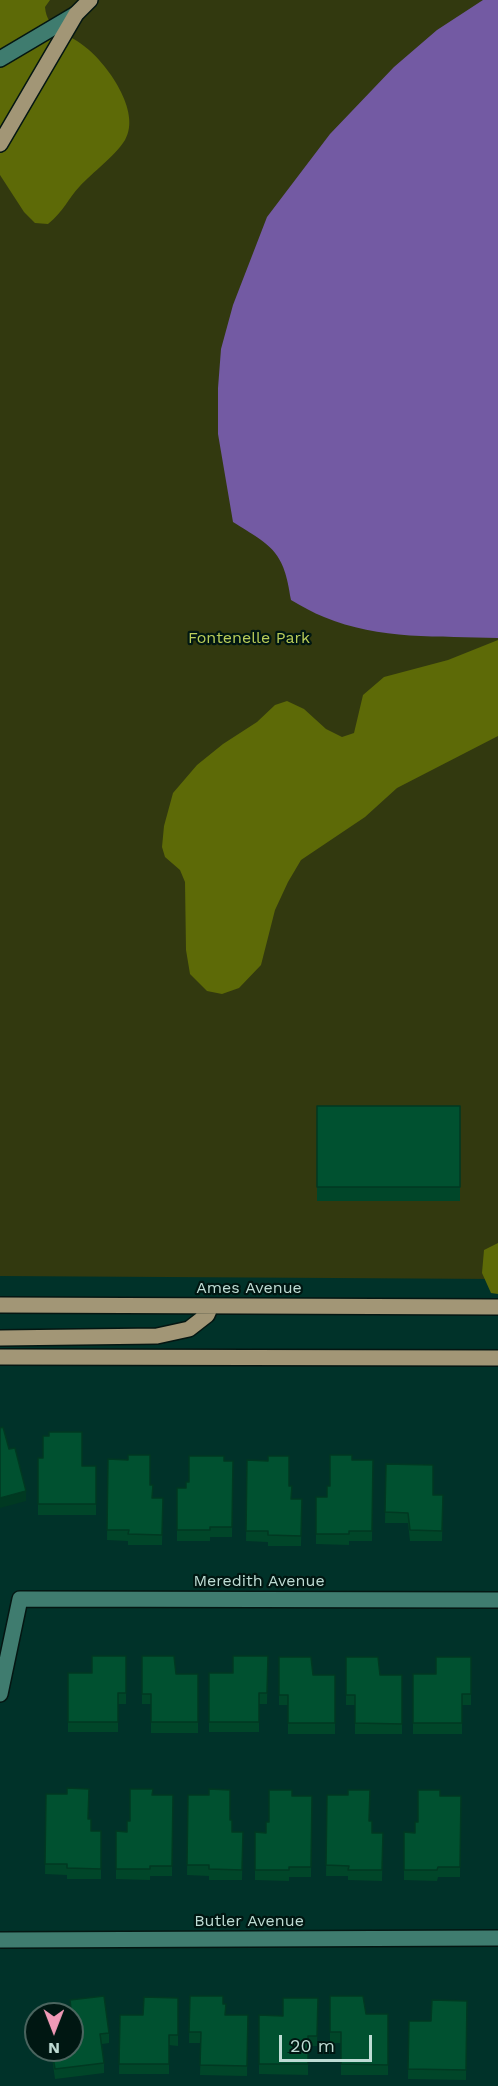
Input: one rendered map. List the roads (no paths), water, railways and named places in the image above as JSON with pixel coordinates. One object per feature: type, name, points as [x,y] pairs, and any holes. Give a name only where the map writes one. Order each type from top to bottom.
[{"type":"main road","points":[[1,139],[76,14],[90,0]]},
{"type":"main road","name":"Ames Avenue","points":[[0,1305],[498,1307]]},
{"type":"main road","points":[[0,1338],[157,1336],[189,1329],[207,1315],[211,1306]]},
{"type":"main road","points":[[0,1356],[498,1358]]},
{"type":"street","points":[[0,59],[76,14]]},
{"type":"street","name":"Meredith Avenue","points":[[0,1694],[20,1599],[498,1600]]},
{"type":"street","name":"Butler Avenue","points":[[0,1940],[498,1938]]},
{"type":"park label","name":"Fontenelle Park","points":[[249,638]]}]
